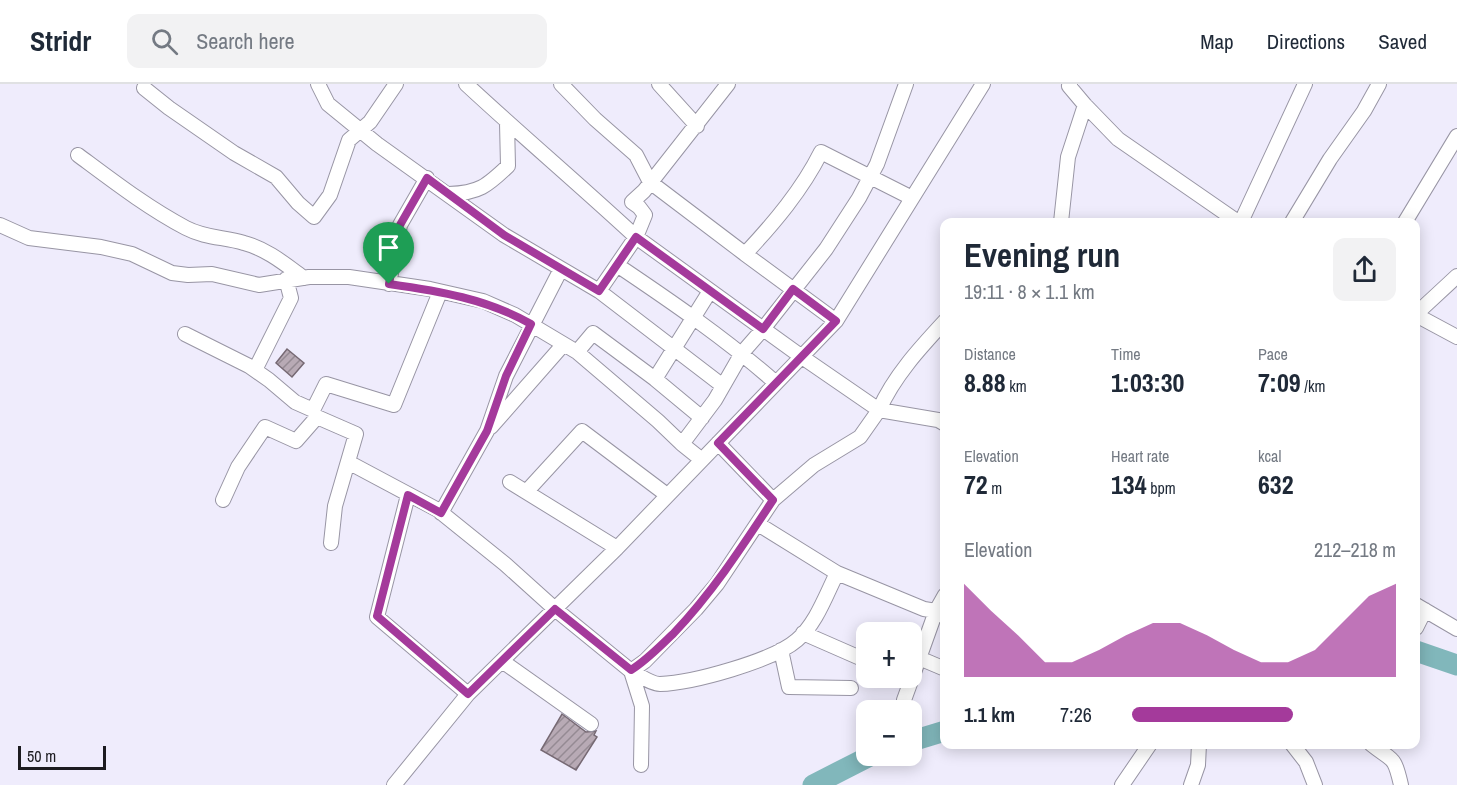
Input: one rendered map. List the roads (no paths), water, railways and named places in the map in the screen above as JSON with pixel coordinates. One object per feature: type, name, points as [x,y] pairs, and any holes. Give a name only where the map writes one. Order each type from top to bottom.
[{"type":"street","points":[[318,84],[328,104],[377,144],[504,235],[599,291],[723,386]]},
{"type":"street","points":[[144,88],[225,146],[276,177],[298,203],[314,217],[330,195],[349,140],[370,122],[396,84]]},
{"type":"street","points":[[466,84],[636,237],[802,357],[879,410],[940,421]]},
{"type":"street","points":[[561,84],[636,155],[650,183],[836,321]]},
{"type":"street","points":[[659,84],[697,126]]},
{"type":"street","points":[[599,291],[636,237],[645,215],[632,202],[697,126],[728,84]]},
{"type":"street","points":[[682,444],[702,418],[742,353],[826,249],[859,198],[877,164],[906,84]]},
{"type":"street","points":[[394,785],[468,694],[617,548],[836,321],[982,84]]},
{"type":"street","points":[[1242,218],[1305,84]]},
{"type":"street","points":[[1294,218],[1379,84]]},
{"type":"street","points":[[1069,85],[1118,139],[1234,218]]},
{"type":"street","points":[[1061,218],[1068,157],[1085,105]]},
{"type":"street","points":[[449,194],[471,193],[491,182],[508,166],[507,123]]},
{"type":"street","points":[[1408,218],[1457,136]]},
{"type":"street","points":[[745,254],[784,209],[811,172],[821,152],[912,198]]},
{"type":"street","points":[[78,155],[133,196],[186,229],[206,237],[245,243],[273,255],[304,278]]},
{"type":"street","points":[[1444,160],[1457,166]]},
{"type":"street","points":[[389,284],[400,225],[427,178]]},
{"type":"street","points":[[0,225],[29,238],[132,254],[172,273],[212,274],[259,285],[286,279],[350,277],[483,301],[515,315],[577,352],[702,460]]},
{"type":"street","points":[[617,265],[694,317],[742,353],[776,383]]},
{"type":"street","points":[[441,513],[487,431],[506,376],[561,269]]},
{"type":"street","points":[[1420,310],[1457,276]]},
{"type":"street","points":[[255,370],[291,298],[286,279]]},
{"type":"street","points":[[655,379],[710,291]]},
{"type":"street","points":[[185,334],[255,370],[295,402],[313,410],[326,384],[394,405],[440,292]]},
{"type":"street","points":[[1420,316],[1457,337]]},
{"type":"street","points":[[631,670],[645,662],[717,584],[773,500],[814,465],[860,437],[879,410],[888,389],[940,326]]},
{"type":"street","points":[[577,352],[593,333],[655,379],[702,418]]},
{"type":"street","points":[[487,431],[563,345]]},
{"type":"street","points":[[223,500],[238,467],[265,427],[296,441],[317,417],[356,434],[335,506],[331,543]]},
{"type":"street","points":[[527,491],[582,431],[668,495]]},
{"type":"street","points":[[718,443],[773,500]]},
{"type":"street","points":[[348,462],[441,513],[631,670],[658,684],[700,677],[767,657],[796,641],[810,626],[837,573]]},
{"type":"street","points":[[510,482],[617,548]]},
{"type":"street","points":[[408,495],[377,616],[468,694]]},
{"type":"street","points":[[758,524],[837,573],[940,614]]},
{"type":"street","points":[[1421,608],[1457,629]]},
{"type":"street","points":[[922,652],[940,616]]},
{"type":"street","points":[[803,633],[856,656]]},
{"type":"street","points":[[781,650],[789,687],[851,688]]},
{"type":"street","points":[[922,659],[940,667]]},
{"type":"street","points":[[502,661],[591,724]]},
{"type":"street","points":[[631,670],[642,705],[641,765]]},
{"type":"street","points":[[904,700],[907,688]]},
{"type":"street","points":[[1122,785],[1147,749]]},
{"type":"street","points":[[1191,785],[1198,765],[1199,749]]},
{"type":"street","points":[[1296,749],[1306,762],[1316,785]]},
{"type":"street","points":[[1379,749],[1397,765],[1401,785]]},
{"type":"waterway","points":[[1420,652],[1457,665]]},
{"type":"waterway","points":[[922,738],[940,733]]},
{"type":"waterway","points":[[813,785],[856,763]]}]
